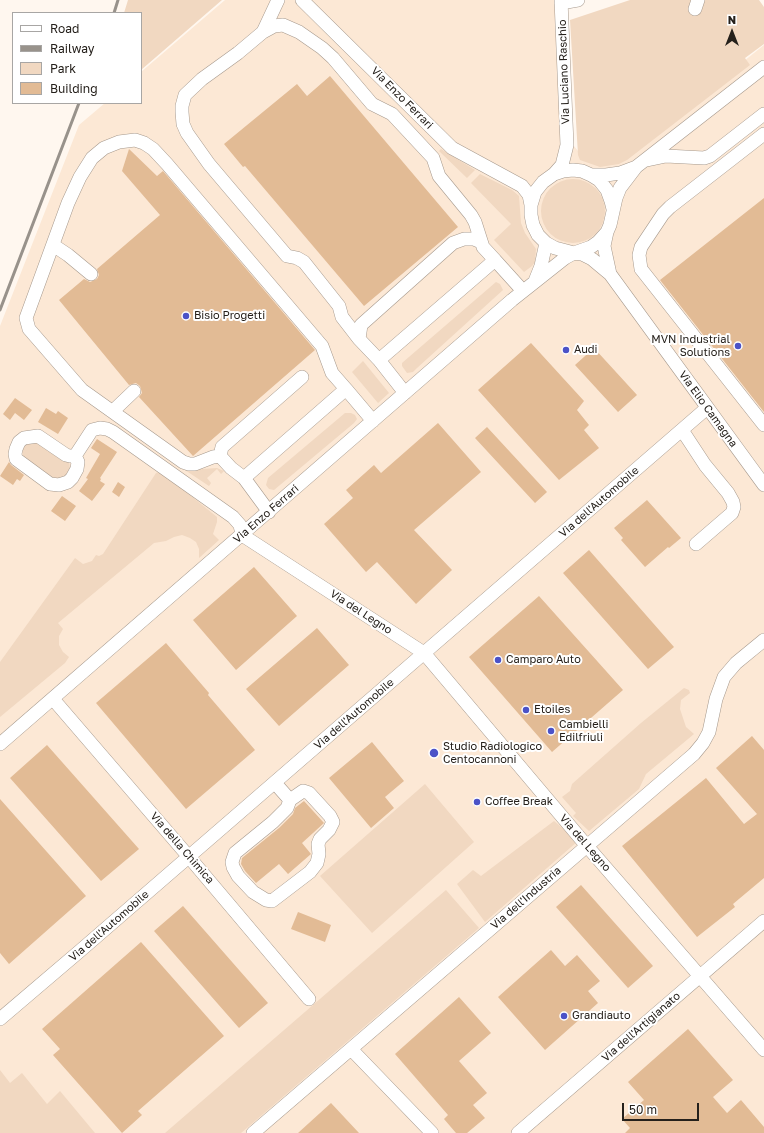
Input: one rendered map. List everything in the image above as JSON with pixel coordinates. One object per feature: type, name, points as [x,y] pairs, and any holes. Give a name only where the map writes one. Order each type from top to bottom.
[{"type":"street","points":[[263,32],[278,0]]},
{"type":"street","name":"Via Enzo Ferrari","points":[[302,0],[452,148],[522,186],[529,195],[531,204]]},
{"type":"street","points":[[561,1],[578,0]]},
{"type":"street","name":"Via Luciano Raschio","points":[[531,204],[535,192],[543,182],[554,174],[562,165],[567,145],[561,1]]},
{"type":"street","points":[[405,393],[379,360],[359,340],[342,317],[339,306],[304,262],[297,258],[287,256],[209,164],[187,133],[183,124],[182,106],[185,95],[202,79],[238,53],[263,32],[274,26],[283,25],[299,32],[322,48],[333,58],[372,104],[392,114],[434,158],[439,176],[472,215],[476,222],[483,247],[495,260],[528,288]]},
{"type":"street","points":[[531,204],[533,226],[538,235],[546,243],[554,248],[574,253],[591,247],[607,232],[620,188],[639,165],[764,67]]},
{"type":"street","points":[[587,173],[606,175],[620,173],[659,157],[704,158],[710,156],[764,114]]},
{"type":"street","points":[[764,134],[670,207],[663,214],[641,247],[639,255],[641,269],[764,425]]},
{"type":"street","points":[[220,456],[195,464],[183,462],[82,390],[29,329],[26,318],[73,191],[92,158],[104,148],[119,142],[135,140],[144,143],[153,149],[167,164],[322,346],[332,373],[373,421]]},
{"type":"street","name":"Via Luciano Raschio","points":[[567,145],[574,163],[599,180],[606,190],[613,209]]},
{"type":"street","name":"Via Luciano Raschio","points":[[554,174],[563,171],[587,173]]},
{"type":"street","name":"Via Enzo Ferrari","points":[[513,181],[543,182]]},
{"type":"street","name":"Via Elio Camagna","points":[[607,232],[604,246],[610,274]]},
{"type":"street","points":[[359,340],[361,325],[452,243],[464,239],[474,239],[481,242]]},
{"type":"street","name":"Via Enzo Ferrari","points":[[528,288],[541,266],[546,243]]},
{"type":"street","points":[[53,245],[91,274]]},
{"type":"street","name":"Via Enzo Ferrari","points":[[0,744],[512,300],[554,266],[574,253]]},
{"type":"street","name":"Via Elio Camagna","points":[[574,253],[582,254],[592,259],[610,274],[764,485]]},
{"type":"street","points":[[379,360],[495,260]]},
{"type":"street","points":[[220,456],[222,447],[302,377]]},
{"type":"street","points":[[244,478],[346,389]]},
{"type":"street","points":[[113,411],[134,391]]},
{"type":"street","name":"Via dell'Automobile","points":[[0,1019],[707,408]]},
{"type":"street","points":[[75,456],[92,430],[100,428],[107,429],[233,517],[240,525],[242,535]]},
{"type":"street","points":[[682,430],[698,455],[728,493],[734,507],[732,513],[696,544]]},
{"type":"street","points":[[38,436],[66,455],[75,456],[78,462],[77,469],[72,478],[68,482],[59,485],[50,484],[16,458],[16,449],[24,438],[38,436]]},
{"type":"street","points":[[220,456],[231,468],[244,478],[269,512]]},
{"type":"street","name":"Via del Legno","points":[[242,535],[424,653],[586,846],[764,1050]]},
{"type":"street","name":"Via dell'Industria","points":[[253,1133],[694,754],[710,732],[716,699],[724,677],[736,663],[764,640]]},
{"type":"street","name":"Via della Chimica","points":[[53,699],[309,999]]},
{"type":"street","points":[[275,782],[290,800]]},
{"type":"street","points":[[303,791],[309,793],[330,816],[333,822],[329,830],[320,839],[318,844],[319,854],[317,863],[310,872],[272,901],[266,900],[253,892],[238,876],[232,862],[236,853],[273,822],[287,808],[290,800],[303,791]]},
{"type":"street","name":"Via dell'Artigianato","points":[[524,1131],[764,921]]},
{"type":"street","points":[[351,1049],[432,1133]]},
{"type":"shaded area","points":[[225,0],[555,0],[562,132],[579,152],[623,158],[764,45],[764,1133],[0,1133],[0,326],[79,125],[104,104],[142,104],[142,71]]},
{"type":"green space","points":[[128,0],[222,0],[142,69],[142,12],[124,12]]},
{"type":"green space","points":[[630,0],[759,0],[764,7],[764,44],[745,58],[750,65],[627,160],[619,164],[600,167],[580,160],[578,155],[570,20]]},
{"type":"green space","points":[[441,149],[475,170],[467,178],[439,151]]},
{"type":"green space","points":[[480,174],[512,190],[519,196],[521,223],[525,233],[536,249],[535,262],[524,272],[494,240],[511,224],[471,183]]},
{"type":"green space","points":[[567,179],[579,179],[596,188],[603,199],[605,211],[603,223],[596,234],[579,243],[567,243],[555,238],[546,229],[541,217],[541,205],[546,193],[555,184]]},
{"type":"green space","points":[[496,282],[500,284],[503,290],[413,372],[407,373],[402,366],[402,363]]},
{"type":"green space","points":[[363,361],[389,393],[378,403],[352,372]]},
{"type":"green space","points":[[345,413],[355,415],[357,419],[354,423],[274,490],[269,489],[266,485],[268,478]]},
{"type":"green space","points":[[33,439],[69,460],[70,470],[67,477],[58,482],[25,459],[23,449],[28,442]]},
{"type":"green space","points":[[217,468],[224,471],[221,474],[217,469],[207,478],[211,483],[209,486],[185,470]]},
{"type":"green space","points":[[159,472],[169,478],[217,517],[213,534],[219,540],[199,558],[199,549],[196,542],[182,535],[166,541],[154,543],[58,623],[63,629],[59,636],[59,645],[63,652],[69,657],[65,663],[0,717],[0,662],[75,558],[83,564],[92,561],[96,555],[99,556],[103,554],[156,473]]},
{"type":"green space","points":[[684,688],[689,690],[690,693],[681,700],[680,709],[686,727],[694,734],[646,774],[639,789],[589,831],[573,816],[576,813],[562,797],[570,791],[572,784],[641,723]]},
{"type":"green space","points":[[425,784],[474,842],[372,933],[320,876]]},
{"type":"green space","points":[[554,821],[578,841],[485,922],[457,884],[473,870],[481,876]]},
{"type":"green space","points":[[446,890],[479,928],[241,1133],[165,1133]]},
{"type":"green space","points":[[0,1070],[10,1083],[22,1073],[47,1104],[60,1091],[95,1133],[0,1133]]},
{"type":"building","points":[[330,76],[458,227],[364,306],[245,166],[243,167],[224,144],[297,84],[307,96]]},
{"type":"building","points":[[129,149],[157,176],[163,171],[315,350],[193,456],[139,397],[142,393],[140,386],[136,383],[129,385],[59,300],[84,279],[90,282],[97,279],[99,275],[97,269],[160,215],[122,171]]},
{"type":"building","name":"MVN Industrial Solutions","points":[[764,198],[764,412],[660,280]]},
{"type":"building","points":[[531,343],[584,401],[577,410],[589,425],[584,430],[599,448],[559,480],[478,390]]},
{"type":"building","points":[[594,348],[637,395],[618,412],[575,365]]},
{"type":"building","points":[[15,398],[32,410],[24,420],[15,413],[10,420],[3,414]]},
{"type":"building","points":[[46,408],[56,414],[58,411],[68,418],[58,434],[38,422]]},
{"type":"building","points":[[438,423],[481,472],[414,530],[452,570],[416,604],[377,562],[366,572],[324,524],[353,498],[346,490],[374,465],[381,473]]},
{"type":"building","points":[[487,427],[547,492],[535,503],[475,438]]},
{"type":"building","points":[[97,439],[117,452],[100,478],[100,481],[105,484],[92,501],[79,491],[88,479],[86,478],[100,454],[91,448]]},
{"type":"building","points":[[9,462],[24,475],[20,481],[17,479],[13,485],[0,476]]},
{"type":"building","points":[[118,482],[125,487],[119,497],[112,492]]},
{"type":"building","points":[[62,496],[76,506],[65,521],[51,511]]},
{"type":"building","points":[[647,500],[681,538],[645,567],[621,540],[623,538],[614,528]]},
{"type":"building","points":[[589,550],[674,647],[648,669],[563,573]]},
{"type":"building","points":[[254,567],[297,616],[236,670],[193,620]]},
{"type":"building","points":[[539,596],[623,690],[552,752],[469,657]]},
{"type":"building","points":[[317,628],[349,665],[279,726],[246,689]]},
{"type":"building","points":[[166,643],[255,750],[186,809],[96,703]]},
{"type":"building","points":[[752,736],[764,750],[764,878],[733,904],[735,907],[697,937],[622,846],[706,778],[744,824],[757,814],[716,768]]},
{"type":"building","points":[[372,742],[404,781],[385,797],[394,808],[371,828],[329,778]]},
{"type":"building","points":[[47,745],[139,849],[101,881],[10,778]]},
{"type":"building","points":[[0,799],[86,896],[9,964],[0,953]]},
{"type":"building","points":[[304,801],[324,823],[302,843],[311,854],[288,874],[279,864],[256,883],[241,864],[242,858],[279,828],[293,814],[295,808]]},
{"type":"building","points":[[581,885],[653,966],[628,988],[556,907]]},
{"type":"building","points":[[183,906],[268,1003],[239,1028],[154,931]]},
{"type":"building","points":[[298,912],[331,925],[325,942],[291,929]]},
{"type":"building","points":[[141,942],[224,1036],[138,1111],[142,1115],[122,1133],[53,1055],[60,1049],[42,1029]]},
{"type":"building","points":[[551,950],[565,966],[577,955],[600,981],[588,991],[598,1003],[545,1050],[498,997]]},
{"type":"building","points":[[459,997],[491,1033],[459,1061],[487,1093],[473,1105],[485,1118],[467,1133],[456,1133],[444,1119],[448,1115],[395,1054]]},
{"type":"building","points":[[688,1029],[733,1080],[713,1097],[727,1113],[741,1100],[764,1127],[764,1133],[625,1133],[630,1128],[622,1119],[644,1100],[628,1082]]},
{"type":"building","points":[[331,1103],[359,1133],[298,1133]]},
{"type":"railway","points":[[114,12],[118,0]]},
{"type":"railway","points":[[0,310],[79,104]]},
{"type":"place","name":"Bisio Progetti","points":[[186,316]]},
{"type":"place","name":"MVN Industrial Solutions","points":[[738,346]]},
{"type":"place","name":"Audi","points":[[566,350]]},
{"type":"place","name":"Camparo Auto","points":[[498,660]]},
{"type":"place","name":"Etoiles","points":[[526,710]]},
{"type":"place","name":"Cambielli Edilfriuli","points":[[551,731]]},
{"type":"place","name":"Studio Radiologico Centocannoni","points":[[434,753]]},
{"type":"place","name":"Coffee Break","points":[[477,802]]},
{"type":"place","name":"Grandiauto","points":[[564,1016]]}]
